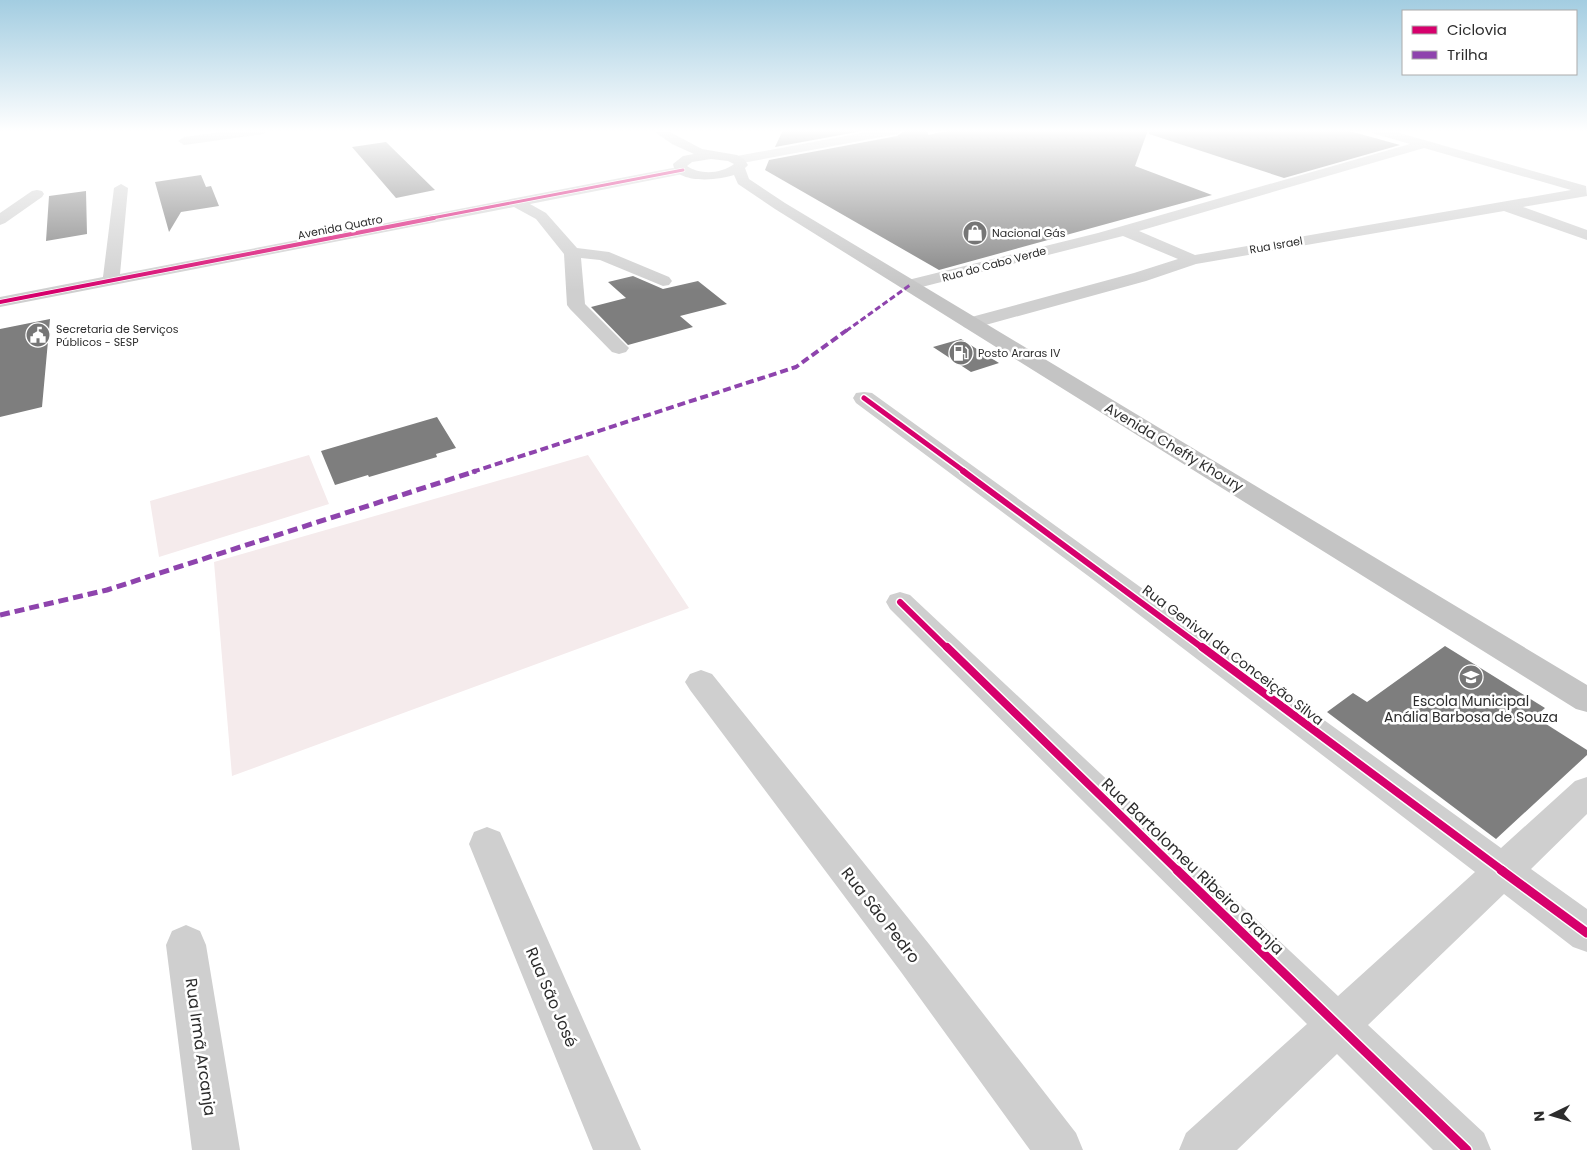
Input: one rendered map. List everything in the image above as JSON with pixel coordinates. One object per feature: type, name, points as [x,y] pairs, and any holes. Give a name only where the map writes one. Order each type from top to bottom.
[{"type":"main road","points":[[732,184],[761,194]]},
{"type":"main road","points":[[747,184],[761,194]]},
{"type":"main road","name":"Avenida Cheffy Khoury","points":[[761,194],[1587,700]]},
{"type":"street","name":"Avenida Quatro","points":[[0,302],[558,195],[607,184]]},
{"type":"street","name":"Rua do Cabo Verde","points":[[910,285],[970,272],[1284,184]]},
{"type":"street","points":[[1559,184],[1587,192]]},
{"type":"street","points":[[111,281],[120,188]]},
{"type":"street","name":"Rua Israel","points":[[971,323],[1140,277],[1193,260],[1587,192]]},
{"type":"street","points":[[0,220],[37,194]]},
{"type":"street","points":[[536,213],[558,195]]},
{"type":"street","points":[[518,202],[540,216],[572,254],[576,304],[618,348]]},
{"type":"street","points":[[1505,206],[1587,235]]},
{"type":"street","points":[[1122,230],[1193,260]]},
{"type":"street","points":[[572,254],[603,255],[662,280]]},
{"type":"street","name":"Rua Genival da Conceição Silva","points":[[864,398],[1109,577],[1587,933]]},
{"type":"street","name":"Rua Bartolomeu Ribeiro Granja","points":[[900,602],[1467,1150]]},
{"type":"street","name":"Rua São Pedro","points":[[701,682],[915,958],[1059,1150]]},
{"type":"street","points":[[1203,1150],[1587,792]]},
{"type":"street","name":"Rua São José","points":[[487,844],[616,1150]]},
{"type":"street","name":"Rua Irmã Arcanja","points":[[186,945],[216,1150]]},
{"type":"shaded area","points":[[309,455],[329,504],[159,557],[150,501]]},
{"type":"shaded area","points":[[588,455],[689,608],[232,776],[214,562]]},
{"type":"building","points":[[155,184],[205,184],[206,187],[211,186],[219,206],[181,212],[169,232]]},
{"type":"building","points":[[384,184],[429,184],[435,190],[396,198]]},
{"type":"building","points":[[789,184],[1182,184],[1212,195],[939,270]]},
{"type":"building","points":[[86,191],[87,234],[46,241],[49,196]]},
{"type":"building","points":[[633,276],[663,289],[698,281],[727,304],[680,316],[693,327],[628,345],[591,307],[626,298],[608,282]]},
{"type":"building","points":[[50,319],[42,407],[0,417],[0,329]]},
{"type":"building","points":[[961,339],[999,363],[971,372],[933,347]]},
{"type":"building","points":[[437,417],[456,448],[436,454],[437,457],[335,485],[321,451]]},
{"type":"building","points":[[1445,646],[1545,708],[1535,717],[1587,750],[1587,755],[1496,839],[1327,712],[1353,693],[1367,702]]},
{"type":"marked path","points":[[0,615],[107,590],[796,367],[910,285]]},
{"type":"cycle path","points":[[0,302],[612,184]]},
{"type":"cycle path","points":[[864,398],[1109,577],[1587,933]]},
{"type":"cycle path","points":[[900,602],[1467,1150]]},
{"type":"place","name":"Nacional Gás","points":[[975,233]]},
{"type":"place","name":"Secretaria de Serviços Públicos - SESP","points":[[38,335]]},
{"type":"place","name":"Posto Araras IV","points":[[961,353]]},
{"type":"place","name":"Escola Municipal Anália Barbosa de Souza","points":[[1471,677]]}]
